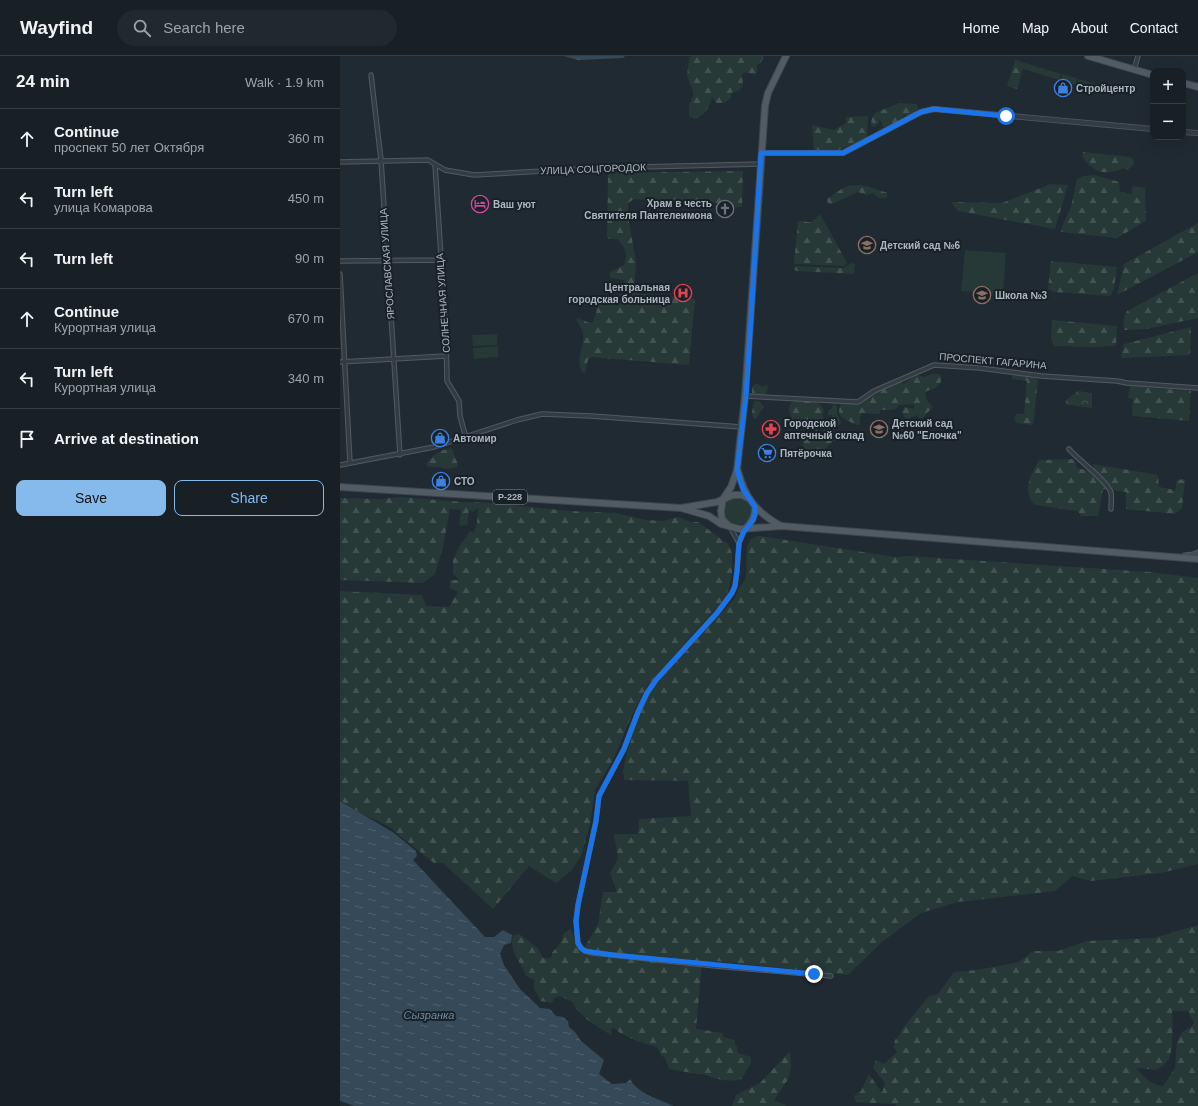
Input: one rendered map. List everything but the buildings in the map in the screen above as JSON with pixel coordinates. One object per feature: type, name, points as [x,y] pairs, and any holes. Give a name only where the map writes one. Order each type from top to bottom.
[{"type":"main road","points":[[730,527],[722,519],[721,514],[723,499],[731,487],[737,470],[746,396],[761,153],[766,99],[786,56]]},
{"type":"main road","points":[[1088,56],[1150,74]]},
{"type":"main road","points":[[1186,84],[1198,87]]},
{"type":"main road","points":[[737,470],[743,489],[755,507],[768,519],[782,526]]},
{"type":"main road","name":"Р-228","points":[[340,487],[680,508],[707,505],[733,495],[742,495],[748,498]]},
{"type":"main road","points":[[746,528],[753,520],[755,507]]},
{"type":"main road","name":"Р-228","points":[[680,508],[709,516],[721,524],[730,527],[739,529],[746,528]]},
{"type":"main road","points":[[746,528],[782,526],[1178,556],[1198,559]]},
{"type":"main road","points":[[1178,556],[1193,555],[1198,553]]},
{"type":"street","points":[[1134,70],[1138,56]]},
{"type":"street","name":"ЯРОСЛАВСКАЯ УЛИЦА","points":[[372,75],[381,160],[386,260],[400,455]]},
{"type":"street","points":[[761,153],[843,153],[921,112],[934,109],[1150,129]]},
{"type":"street","points":[[1186,132],[1198,133]]},
{"type":"street","points":[[340,162],[381,160]]},
{"type":"street","name":"УЛИЦА СОЦГОРОДОК","points":[[381,160],[428,160],[445,170],[474,175],[599,168],[761,164]]},
{"type":"street","name":"СОЛНЕЧНАЯ УЛИЦА","points":[[435,165],[447,381],[459,401],[460,416],[466,438]]},
{"type":"street","points":[[340,261],[440,260]]},
{"type":"street","points":[[340,274],[350,463]]},
{"type":"street","points":[[340,362],[446,356]]},
{"type":"street","name":"ПРОСПЕКТ ГАГАРИНА","points":[[746,396],[858,402],[874,392],[934,365],[988,369],[1042,376],[1198,388]]},
{"type":"street","points":[[340,465],[434,448],[517,420],[542,414],[742,427]]},
{"type":"street","points":[[1069,449],[1109,487],[1111,494],[1111,509]]},
{"type":"street","points":[[730,527],[739,543]]},
{"type":"street","points":[[746,528],[739,543],[735,586],[732,593],[717,613],[656,680],[647,693],[624,749],[599,796],[596,821],[578,905],[576,921],[578,943],[585,951],[593,953],[831,976]]},
{"type":"green space","points":[[691,56],[764,56],[761,62],[757,65],[757,72],[755,75],[746,72],[742,74],[743,85],[740,90],[731,93],[731,98],[724,103],[716,103],[712,97],[706,110],[702,115],[695,119],[689,116],[689,106],[693,96],[693,91],[687,76],[689,58]]},
{"type":"green space","points":[[1015,60],[1061,74],[1059,80],[1023,69],[1017,89],[1007,86]]},
{"type":"green space","points":[[1015,62],[1020,64],[1022,70],[1017,89],[1007,86]]},
{"type":"green space","points":[[1062,74],[1077,78],[1076,85],[1061,80]]},
{"type":"green space","points":[[1079,79],[1105,87],[1105,91],[1102,92],[1077,85]]},
{"type":"green space","points":[[899,103],[917,104],[917,113],[910,117],[904,115],[898,122],[890,126],[883,127],[880,119],[878,124],[874,127],[871,125],[872,118],[875,113]]},
{"type":"green space","points":[[868,116],[867,138],[834,152],[814,151],[812,125],[834,130],[846,123],[846,117]]},
{"type":"green space","points":[[1083,152],[1131,157],[1134,164],[1128,170],[1125,168],[1112,172],[1100,172],[1086,162],[1082,156]]},
{"type":"green space","points":[[743,171],[742,207],[734,207],[721,202],[634,199],[628,203],[628,217],[636,261],[634,293],[695,299],[689,365],[591,357],[588,360],[585,373],[582,372],[579,362],[583,343],[583,333],[577,322],[577,318],[590,323],[593,322],[599,304],[626,293],[624,280],[610,278],[610,272],[624,265],[626,254],[624,248],[617,239],[609,239],[607,237],[608,173]]},
{"type":"green space","points":[[1094,175],[1119,182],[1120,192],[1132,194],[1132,186],[1145,188],[1146,221],[1117,238],[1061,232],[1071,207],[1077,179],[1083,176]]},
{"type":"green space","points":[[1051,184],[1068,185],[1055,229],[958,211],[951,202],[1002,203]]},
{"type":"green space","points":[[850,185],[869,187],[887,193],[887,197],[881,198],[873,193],[866,195],[858,192],[832,204],[828,204],[827,199]]},
{"type":"green space","points":[[820,214],[847,263],[843,266],[794,264],[798,221],[811,222]]},
{"type":"green space","points":[[1198,223],[1198,252],[1117,295],[1124,264]]},
{"type":"green space","points":[[965,250],[1006,253],[1003,294],[961,291]]},
{"type":"green space","points":[[1051,261],[1117,267],[1114,289],[1110,296],[1054,292],[1048,289]]},
{"type":"green space","points":[[852,263],[855,264],[854,274],[796,271],[794,269],[795,266],[843,268]]},
{"type":"green space","points":[[1198,273],[1198,318],[1146,329],[1124,330],[1123,324],[1127,311]]},
{"type":"green space","points":[[1052,320],[1117,326],[1116,346],[1054,346],[1051,339]]},
{"type":"green space","points":[[1191,327],[1190,355],[1121,358],[1124,344]]},
{"type":"green space","points":[[497,334],[497,345],[473,346],[472,335]]},
{"type":"green space","points":[[498,346],[498,357],[474,359],[473,348]]},
{"type":"green space","points":[[932,374],[939,374],[941,376],[941,382],[935,388],[925,392],[926,399],[933,407],[923,418],[919,418],[917,415],[908,419],[904,417],[902,411],[905,407],[914,409],[914,404],[899,405],[896,409],[891,410],[880,410],[880,414],[862,413],[860,416],[859,425],[850,422],[840,415],[839,410],[841,402],[859,403],[874,392],[901,381],[904,384],[914,376],[917,375],[924,377]]},
{"type":"green space","points":[[1013,374],[1029,376],[1038,380],[1033,425],[1016,423],[1014,418],[1016,414],[1024,414],[1027,381],[1012,379]]},
{"type":"green space","points":[[756,383],[763,387],[766,385],[768,386],[766,394],[752,394],[752,387]]},
{"type":"green space","points":[[1130,386],[1191,391],[1189,421],[1132,416],[1133,399],[1128,398]]},
{"type":"green space","points":[[1078,391],[1092,393],[1092,408],[1065,404],[1066,400]]},
{"type":"green space","points":[[755,401],[760,402],[764,407],[756,419],[753,418],[752,412]]},
{"type":"green space","points":[[796,401],[815,402],[820,404],[824,411],[822,416],[824,420],[817,425],[803,420],[795,422],[791,418],[789,410],[790,404]]},
{"type":"green space","points":[[835,404],[837,406],[837,414],[841,422],[833,432],[839,439],[837,441],[833,441],[825,449],[810,449],[808,456],[803,454],[803,438],[809,434],[813,428],[822,434],[832,415],[828,415],[828,411]]},
{"type":"green space","points":[[451,448],[458,464],[457,467],[450,469],[429,467],[426,464],[437,453]]},
{"type":"green space","points":[[1074,459],[1077,468],[1094,472],[1093,464],[1158,475],[1159,487],[1175,490],[1177,480],[1185,479],[1182,508],[1175,514],[1126,509],[1126,492],[1103,489],[1098,516],[1081,516],[1078,511],[1035,505],[1031,500],[1028,489],[1033,471],[1039,460]]},
{"type":"green space","points":[[401,497],[492,503],[569,511],[616,513],[646,520],[664,521],[678,517],[691,522],[698,522],[728,544],[732,553],[732,574],[728,592],[720,604],[647,686],[632,715],[614,758],[595,790],[590,824],[581,856],[572,870],[556,883],[529,866],[493,909],[443,863],[434,863],[388,826],[362,814],[340,800],[340,591],[422,595],[426,606],[449,607],[458,592],[450,588],[450,580],[460,580],[453,574],[453,560],[459,547],[470,531],[474,533],[477,523],[478,508],[473,512],[469,510],[467,525],[459,526],[461,510],[450,509],[443,547],[435,574],[423,583],[340,580],[340,498],[381,499]]},
{"type":"green space","points":[[738,497],[748,501],[752,511],[748,521],[738,525],[728,521],[724,511],[728,501]]},
{"type":"green space","points":[[760,536],[895,557],[908,556],[1150,572],[1198,578],[1198,864],[1161,873],[1091,881],[1072,876],[1055,891],[958,902],[921,913],[882,942],[848,975],[715,961],[715,964],[702,962],[696,1029],[723,1033],[723,1037],[735,1040],[738,1053],[751,1057],[751,1063],[741,1079],[732,1081],[722,1080],[702,1074],[669,1069],[665,1058],[661,1055],[657,1047],[630,1038],[613,1028],[611,1028],[612,1035],[609,1034],[589,1021],[578,1011],[572,1002],[560,996],[554,998],[552,1003],[541,1001],[534,989],[534,980],[526,976],[514,952],[512,947],[513,935],[519,934],[538,948],[543,958],[551,958],[552,953],[561,942],[564,933],[571,929],[582,952],[598,924],[603,892],[617,892],[610,873],[618,859],[614,834],[638,834],[639,819],[691,816],[688,781],[624,780],[623,772],[626,755],[641,711],[648,696],[664,675],[734,599],[738,589],[745,580],[747,547],[754,538]]},
{"type":"green space","points":[[1198,925],[1198,1106],[896,1106],[895,1104],[856,1102],[854,1096],[861,1091],[869,1074],[882,1093],[885,1083],[873,1068],[876,1060],[884,1064],[897,1052],[894,1048],[895,1040],[899,1036],[902,1029],[929,996],[937,995],[954,972],[977,970],[1019,962],[1033,951],[1058,951],[1087,941],[1154,938]],"holes":[[[1172,1011],[1188,1011],[1194,1023],[1191,1027],[1182,1032],[1177,1041],[1175,1068],[1163,1086],[1154,1084],[1136,1068],[1157,1070],[1169,1059],[1173,1028]]]},
{"type":"green space","points":[[790,1051],[791,1065],[789,1078],[774,1100],[786,1105],[785,1106],[732,1106],[736,1095],[760,1083]]},
{"type":"water","points":[[564,56],[625,56],[623,58],[578,60]]},
{"type":"water","name":"Сызранка","points":[[340,801],[394,833],[416,851],[417,856],[413,860],[485,937],[494,937],[503,930],[512,935],[511,943],[504,945],[500,954],[504,965],[520,989],[540,1008],[550,1009],[556,1016],[563,1017],[568,1021],[569,1027],[575,1032],[581,1041],[604,1060],[599,1074],[612,1084],[626,1083],[630,1079],[638,1089],[674,1106],[355,1106],[340,1101]]},
{"type":"place","name":"Стройцентр","points":[[1063,88]]},
{"type":"place","name":"Ваш уют","points":[[480,204]]},
{"type":"place","name":"Храм в честь Святителя Пантелеимона","points":[[725,209]]},
{"type":"place","name":"Детский сад №6","points":[[867,245]]},
{"type":"place","name":"Центральная городская больница","points":[[683,293]]},
{"type":"place","name":"Школа №3","points":[[982,295]]},
{"type":"place","name":"Городской аптечный склад","points":[[771,429]]},
{"type":"place","name":"Детский сад №60 \"Елочка\"","points":[[879,429]]},
{"type":"place","name":"Автомир","points":[[440,438]]},
{"type":"place","name":"Пятёрочка","points":[[767,453]]},
{"type":"place","name":"СТО","points":[[441,481]]},
{"type":"route","points":[[814,974],[716,966],[593,953],[585,951],[581,948],[578,943],[576,921],[596,821],[599,796],[624,749],[647,693],[656,680],[717,613],[732,593],[735,586],[739,543],[743,533],[753,520],[755,514],[755,507],[743,489],[737,470],[746,396],[761,153],[843,153],[921,112],[934,109],[1006,116]]}]
